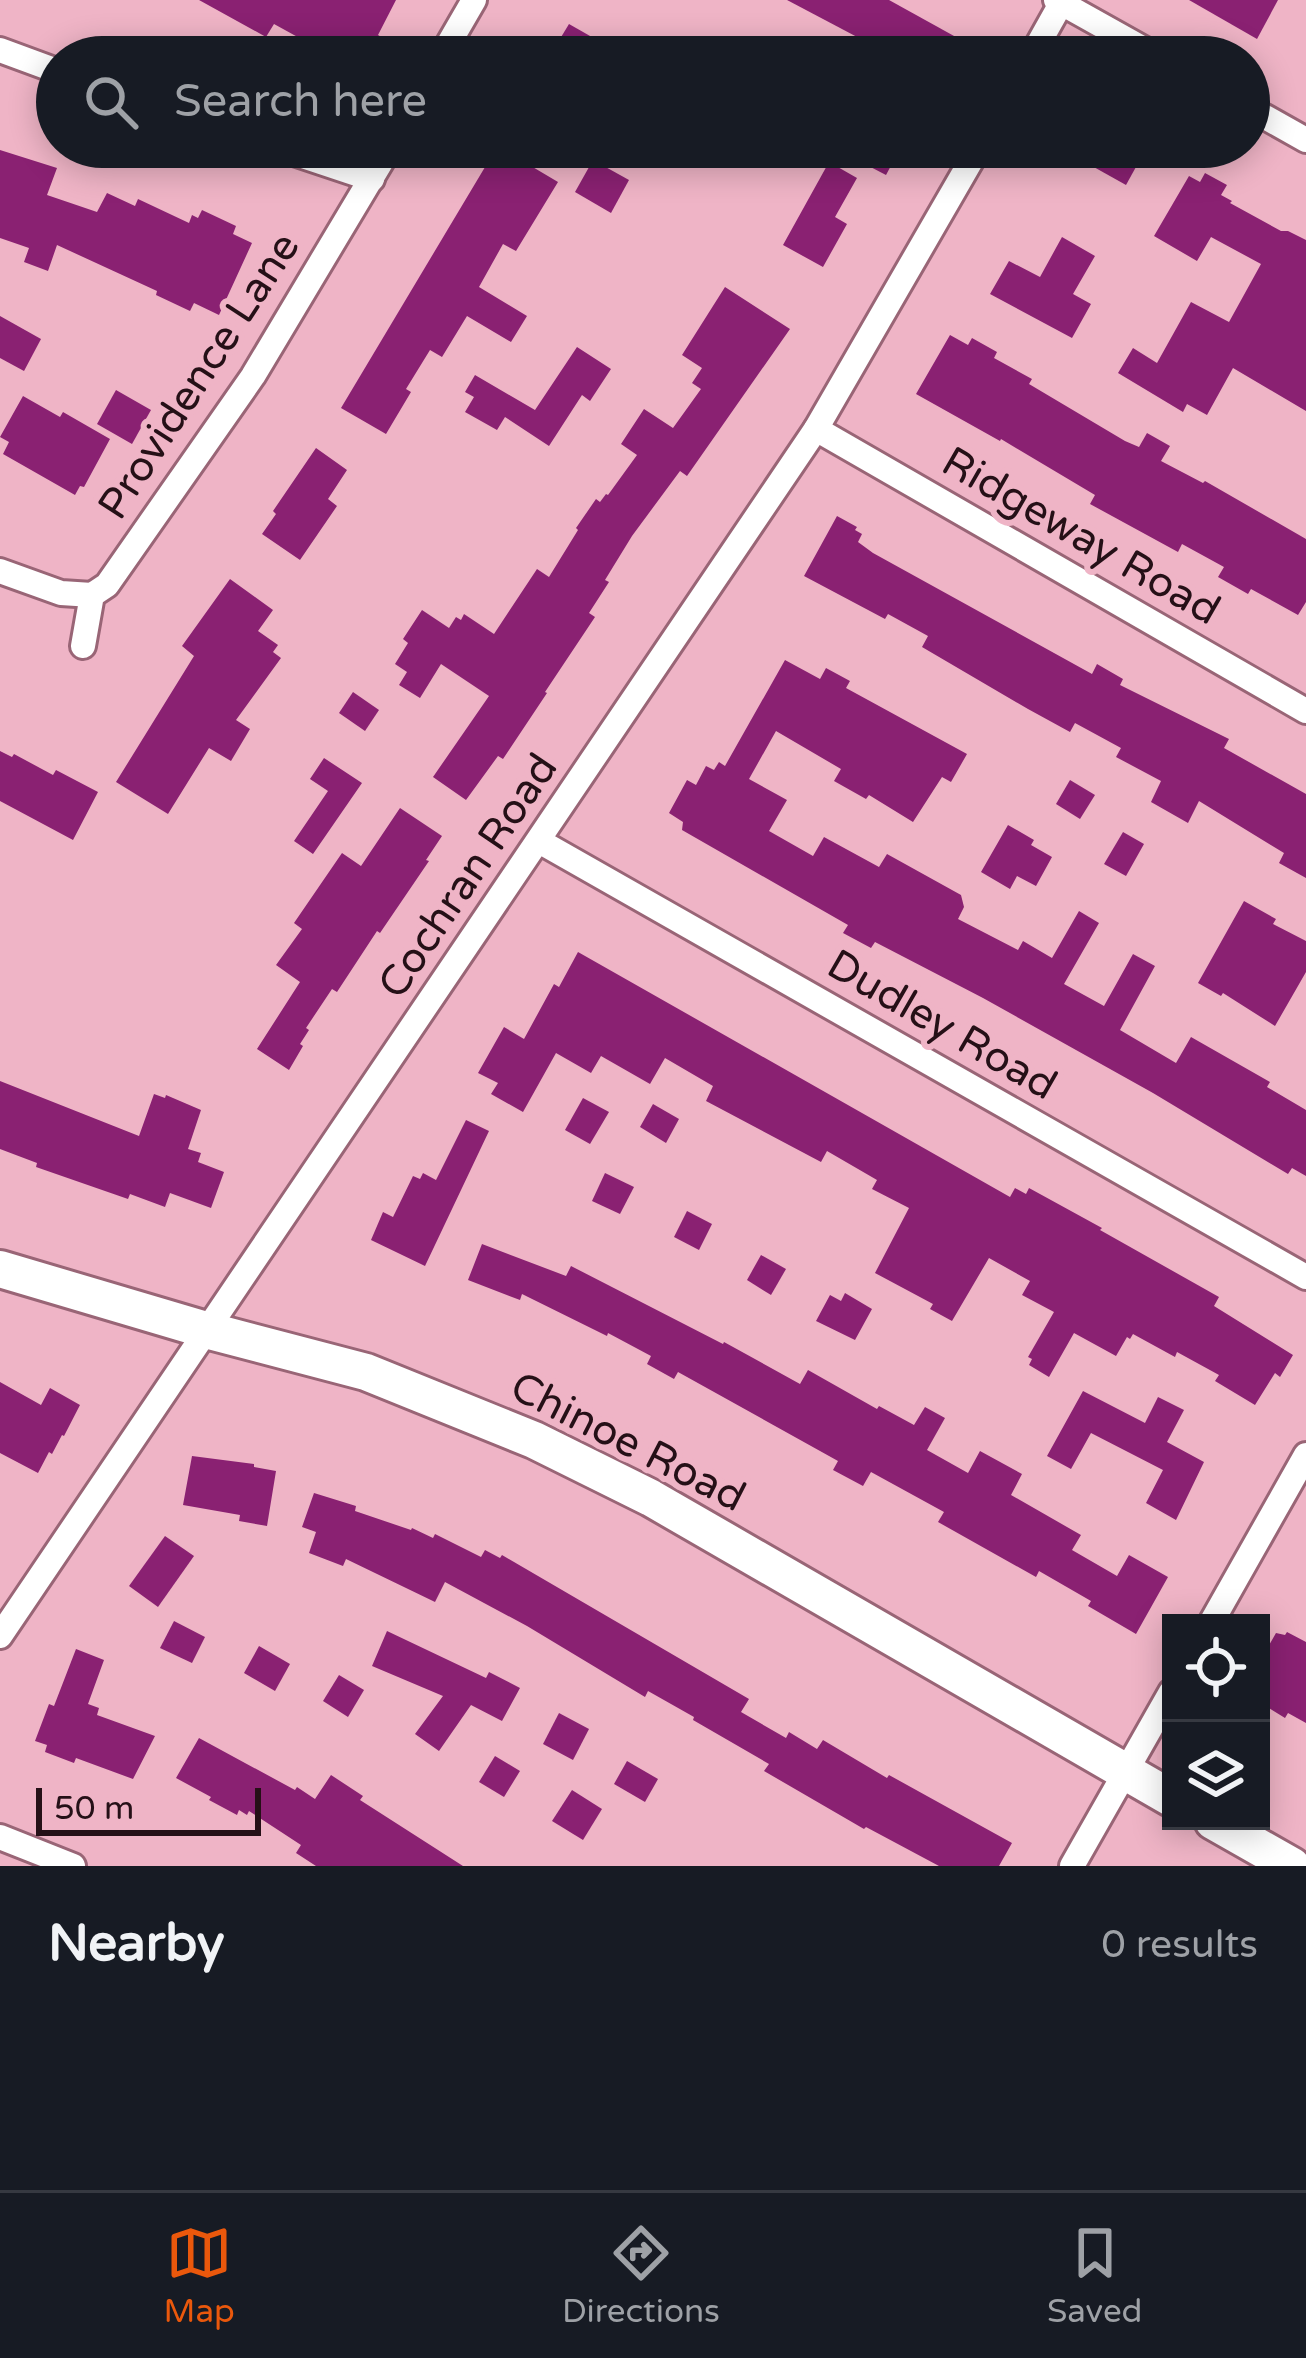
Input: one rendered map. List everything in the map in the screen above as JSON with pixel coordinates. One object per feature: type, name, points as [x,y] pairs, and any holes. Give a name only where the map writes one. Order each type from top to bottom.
[{"type":"street","points":[[453,36],[474,0]]},
{"type":"street","points":[[1041,36],[1060,1],[1121,36]]},
{"type":"street","points":[[0,50],[36,63]]},
{"type":"street","points":[[1270,120],[1306,140]]},
{"type":"street","points":[[339,168],[372,179]]},
{"type":"street","name":"Providence Lane","points":[[92,595],[107,585],[253,376],[378,168]]},
{"type":"street","name":"Cochran Road","points":[[0,1636],[816,430],[968,168]]},
{"type":"street","name":"Ridgeway Road","points":[[816,430],[1306,710]]},
{"type":"street","points":[[0,571],[61,593],[92,595],[83,646]]},
{"type":"street","name":"Dudley Road","points":[[539,841],[1306,1277]]},
{"type":"street","name":"Chinoe Road","points":[[0,1269],[366,1372],[534,1440],[651,1498],[1162,1793]]},
{"type":"street","points":[[1215,1614],[1306,1455]]},
{"type":"street","points":[[1072,1866],[1162,1708]]},
{"type":"street","points":[[1229,1830],[1292,1866]]},
{"type":"street","points":[[0,1837],[73,1866]]},
{"type":"building","points":[[199,0],[396,0],[380,36],[296,36],[274,24],[264,36]]},
{"type":"building","points":[[787,0],[889,0],[954,36],[855,36]]},
{"type":"building","points":[[1189,0],[1278,0],[1259,36]]},
{"type":"building","points":[[569,24],[590,36],[562,36]]},
{"type":"building","points":[[0,150],[36,161],[36,168],[57,168],[47,195],[97,212],[107,193],[135,206],[138,199],[189,223],[202,210],[236,226],[233,234],[252,243],[219,315],[194,303],[190,311],[57,245],[48,271],[24,262],[29,248],[0,238]]},
{"type":"building","points":[[484,168],[534,168],[558,182],[516,251],[503,244],[479,287],[527,316],[511,342],[467,316],[442,357],[430,350],[386,434],[341,408]]},
{"type":"building","points":[[588,168],[607,168],[629,180],[611,213],[575,192]]},
{"type":"building","points":[[826,168],[840,168],[857,178],[835,217],[847,224],[823,267],[783,245]]},
{"type":"building","points":[[1096,168],[1135,168],[1126,185]]},
{"type":"building","points":[[1205,173],[1227,185],[1221,195],[1230,203],[1306,240],[1306,411],[1233,368],[1207,415],[1187,404],[1183,412],[1118,373],[1133,348],[1157,363],[1191,302],[1229,322],[1261,264],[1211,237],[1197,261],[1154,236],[1189,176],[1200,182]]},
{"type":"building","points":[[1062,237],[1095,256],[1073,294],[1091,304],[1072,338],[990,294],[1009,261],[1040,277]]},
{"type":"building","points":[[725,287],[790,329],[687,476],[680,471],[632,536],[589,613],[595,617],[503,759],[498,756],[466,800],[433,777],[489,696],[441,664],[420,698],[399,685],[407,672],[395,664],[408,643],[403,639],[422,610],[449,628],[464,614],[494,634],[537,569],[549,577],[596,499],[600,502],[608,495],[637,455],[621,444],[644,409],[673,428],[701,389],[692,383],[702,368],[682,355]]},
{"type":"building","points":[[0,316],[41,339],[24,371],[0,358]]},
{"type":"building","points":[[950,335],[968,345],[972,338],[997,352],[994,358],[1032,379],[1029,384],[1125,441],[1139,447],[1147,433],[1170,446],[1161,461],[1306,539],[1306,602],[1298,615],[1218,577],[1224,567],[1182,544],[1178,552],[1090,504],[1095,495],[916,394]]},
{"type":"building","points":[[577,347],[611,369],[590,401],[582,395],[549,446],[505,417],[497,430],[465,412],[474,397],[465,392],[475,375],[535,410]]},
{"type":"building","points":[[116,390],[151,410],[132,444],[97,424]]},
{"type":"building","points":[[23,396],[110,439],[75,495],[3,454],[9,442],[0,437]]},
{"type":"building","points":[[316,448],[347,470],[328,499],[337,506],[300,560],[262,534]]},
{"type":"building","points":[[837,516],[857,527],[862,534],[858,542],[873,553],[1092,674],[1097,664],[1123,679],[1120,685],[1229,739],[1224,748],[1306,794],[1306,878],[1279,863],[1284,853],[1199,801],[1188,823],[1151,802],[1161,781],[1116,757],[1121,748],[1075,723],[1070,732],[922,647],[928,636],[804,576]]},
{"type":"building","points":[[230,579],[273,610],[258,631],[278,645],[273,652],[281,658],[236,720],[250,729],[231,761],[209,748],[168,814],[116,782],[194,656],[182,646]]},
{"type":"building","points":[[785,660],[820,679],[826,668],[850,681],[846,688],[967,754],[951,782],[942,777],[913,822],[869,795],[866,799],[834,781],[841,769],[776,731],[749,779],[787,800],[769,831],[813,856],[824,837],[879,867],[887,854],[961,895],[964,907],[958,919],[1018,950],[1023,941],[1052,958],[1079,911],[1099,923],[1064,984],[1104,1006],[1133,954],[1155,966],[1120,1030],[1176,1063],[1191,1037],[1270,1082],[1267,1087],[1306,1110],[1306,1176],[1292,1168],[1288,1174],[983,998],[875,942],[871,948],[843,933],[848,925],[682,830],[683,822],[669,813],[687,780],[696,785],[706,766],[714,770],[719,762],[725,766]]},
{"type":"building","points":[[353,692],[379,710],[365,731],[339,713]]},
{"type":"building","points":[[0,751],[53,775],[56,770],[98,792],[73,840],[0,801]]},
{"type":"building","points":[[324,758],[362,783],[313,854],[294,841],[328,791],[310,779]]},
{"type":"building","points":[[1070,780],[1095,795],[1080,819],[1056,804]]},
{"type":"building","points":[[400,808],[442,836],[380,933],[306,1028],[303,1046],[289,1070],[257,1049],[300,982],[276,965],[302,929],[294,923],[342,853],[361,866]]},
{"type":"building","points":[[1008,825],[1052,857],[1036,886],[1017,876],[1010,889],[981,872]]},
{"type":"building","points":[[1123,832],[1144,844],[1126,876],[1104,864]]},
{"type":"building","points":[[1244,901],[1276,919],[1273,924],[1306,941],[1306,972],[1275,1026],[1198,983]]},
{"type":"building","points":[[578,952],[1010,1197],[1015,1188],[1026,1194],[1029,1188],[1102,1228],[1219,1297],[1214,1306],[1293,1355],[1255,1405],[1215,1381],[1219,1375],[1133,1334],[1116,1356],[1074,1333],[1049,1377],[1029,1365],[1032,1359],[1028,1357],[1054,1312],[1022,1295],[1030,1281],[989,1258],[952,1321],[930,1309],[933,1304],[875,1273],[909,1208],[872,1189],[877,1180],[827,1151],[821,1162],[706,1101],[713,1086],[665,1058],[650,1084],[601,1056],[591,1073],[556,1053],[523,1112],[491,1094],[498,1083],[478,1073],[504,1027],[524,1039]]},
{"type":"building","points":[[0,1081],[139,1136],[154,1094],[201,1110],[188,1149],[201,1153],[198,1162],[224,1172],[211,1208],[170,1193],[165,1207],[130,1194],[128,1199],[36,1167],[37,1163],[0,1149]]},
{"type":"building","points":[[583,1098],[609,1112],[590,1144],[565,1130]]},
{"type":"building","points":[[653,1104],[679,1119],[666,1143],[640,1127]]},
{"type":"building","points":[[466,1120],[489,1131],[425,1266],[371,1240],[383,1212],[393,1217],[413,1176],[420,1179],[423,1173],[436,1180]]},
{"type":"building","points":[[605,1173],[634,1187],[620,1214],[592,1201]]},
{"type":"building","points":[[687,1211],[712,1224],[699,1250],[674,1237]]},
{"type":"building","points":[[482,1244],[566,1276],[571,1266],[800,1384],[808,1370],[914,1425],[925,1407],[945,1418],[927,1450],[968,1473],[980,1451],[1022,1474],[1011,1495],[1081,1535],[1072,1550],[1117,1576],[1129,1555],[1168,1577],[1136,1634],[1039,1571],[1036,1577],[938,1522],[944,1512],[871,1472],[863,1486],[833,1470],[838,1461],[678,1372],[674,1379],[647,1364],[651,1356],[608,1333],[522,1294],[520,1300],[468,1280]]},
{"type":"building","points":[[761,1255],[786,1269],[771,1295],[747,1280]]},
{"type":"building","points":[[845,1293],[872,1309],[855,1340],[816,1321],[830,1295],[841,1301]]},
{"type":"building","points":[[0,1382],[41,1405],[50,1388],[80,1405],[38,1473],[0,1453]]},
{"type":"building","points":[[1083,1391],[1145,1423],[1158,1397],[1184,1410],[1167,1442],[1204,1462],[1176,1520],[1146,1503],[1163,1470],[1091,1433],[1071,1469],[1047,1456]]},
{"type":"building","points":[[192,1456],[276,1471],[267,1526],[239,1521],[240,1515],[183,1505]]},
{"type":"building","points":[[314,1493],[433,1538],[435,1534],[481,1557],[485,1550],[502,1555],[749,1699],[741,1712],[786,1738],[789,1732],[817,1749],[823,1740],[1012,1843],[999,1866],[939,1866],[764,1771],[769,1764],[694,1717],[648,1691],[645,1697],[445,1582],[435,1602],[346,1559],[343,1566],[309,1553],[316,1532],[302,1527]]},
{"type":"building","points":[[165,1536],[194,1556],[158,1607],[129,1586]]},
{"type":"building","points":[[174,1621],[205,1637],[192,1663],[160,1648]]},
{"type":"building","points":[[387,1631],[486,1678],[489,1672],[520,1688],[502,1721],[471,1705],[439,1751],[415,1734],[443,1696],[372,1666]]},
{"type":"building","points":[[1276,1633],[1306,1642],[1306,1723],[1270,1709],[1270,1643]]},
{"type":"building","points":[[259,1646],[290,1664],[275,1691],[244,1673]]},
{"type":"building","points":[[76,1649],[104,1660],[88,1704],[99,1708],[97,1715],[155,1736],[133,1779],[45,1752],[47,1745],[35,1741]]},
{"type":"building","points":[[339,1675],[364,1690],[348,1717],[323,1701]]},
{"type":"building","points":[[559,1713],[589,1729],[573,1760],[543,1744]]},
{"type":"building","points":[[199,1738],[315,1799],[331,1775],[363,1796],[360,1800],[463,1866],[316,1866],[296,1853],[301,1845],[249,1811],[247,1815],[239,1810],[237,1815],[176,1778]]},
{"type":"building","points":[[495,1756],[520,1771],[504,1797],[479,1782]]},
{"type":"building","points":[[627,1761],[658,1779],[645,1802],[614,1784]]},
{"type":"building","points":[[572,1790],[602,1809],[583,1840],[552,1821]]}]
